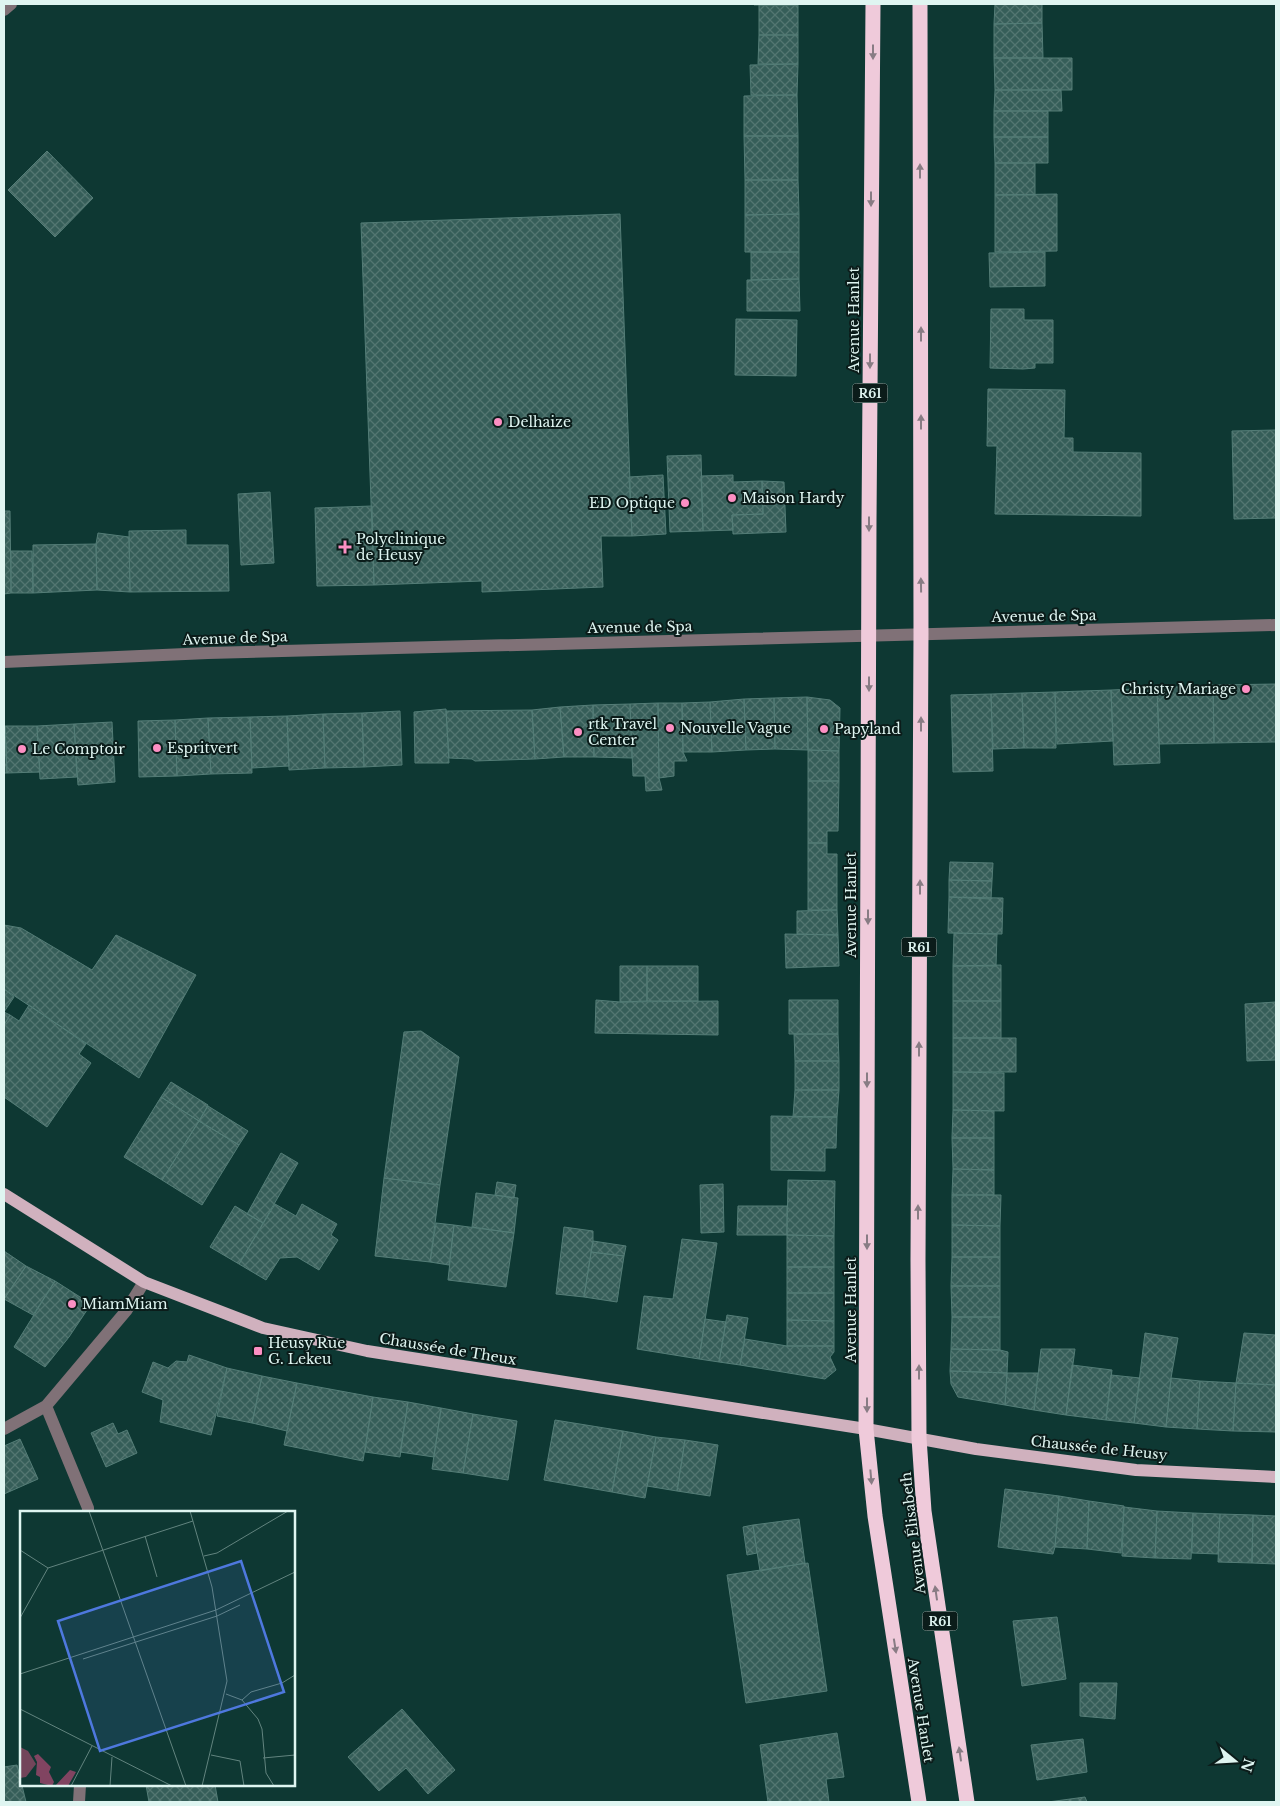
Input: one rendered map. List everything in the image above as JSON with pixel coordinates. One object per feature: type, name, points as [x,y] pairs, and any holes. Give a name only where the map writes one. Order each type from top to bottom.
[{"type":"highway","name":"Avenue Hanlet","points":[[873,4],[866,1429],[875,1516],[918,1802]]},
{"type":"highway","name":"R61","points":[[919,1438],[920,4]]},
{"type":"highway","name":"Avenue Élisabeth","points":[[919,1438],[924,1511],[968,1802]]},
{"type":"main road","name":"Chaussée de Theux","points":[[4,1194],[144,1282],[263,1328],[367,1351],[919,1438]]},
{"type":"main road","name":"Chaussée de Heusy","points":[[919,1438],[976,1449],[1136,1470],[1276,1477]]},
{"type":"street","points":[[4,10],[10,4]]},
{"type":"street","name":"Avenue de Spa","points":[[4,662],[208,653],[1276,625]]},
{"type":"street","points":[[4,1429],[46,1406],[126,1311],[144,1282]]},
{"type":"street","points":[[46,1406],[88,1511]]},
{"type":"street","points":[[80,1786],[80,1802]]},
{"type":"building","points":[[798,4],[798,5],[754,5]]},
{"type":"building","points":[[995,4],[1042,4],[1042,23],[994,24]]},
{"type":"building","points":[[759,5],[798,5],[798,35],[759,35]]},
{"type":"building","points":[[1042,23],[1043,58],[994,58],[994,24]]},
{"type":"building","points":[[759,35],[798,35],[798,64],[758,64]]},
{"type":"building","points":[[994,58],[1072,58],[1072,90],[995,90]]},
{"type":"building","points":[[798,64],[797,95],[751,95],[750,65]]},
{"type":"building","points":[[995,90],[1061,90],[1062,111],[994,111]]},
{"type":"building","points":[[797,95],[798,136],[744,136],[744,96]]},
{"type":"building","points":[[994,111],[1048,111],[1048,137],[994,137]]},
{"type":"building","points":[[744,136],[798,136],[798,180],[745,180]]},
{"type":"building","points":[[994,137],[1048,137],[1048,163],[995,163]]},
{"type":"building","points":[[47,151],[93,198],[55,237],[8,190]]},
{"type":"building","points":[[995,163],[1035,163],[1035,195],[995,195]]},
{"type":"building","points":[[745,180],[798,180],[799,214],[745,215]]},
{"type":"building","points":[[1057,194],[1057,251],[995,252],[995,195]]},
{"type":"building","name":"Delhaize","points":[[620,214],[632,536],[601,536],[603,587],[482,592],[482,581],[374,585],[361,223]]},
{"type":"building","points":[[799,214],[799,252],[745,252],[745,215]]},
{"type":"building","points":[[751,252],[799,252],[799,279],[751,280]]},
{"type":"building","points":[[1045,252],[1045,286],[990,287],[989,253]]},
{"type":"building","points":[[799,279],[800,311],[747,311],[747,280]]},
{"type":"building","points":[[991,309],[1024,309],[1024,320],[1053,320],[1053,363],[1035,363],[1035,368],[1023,369],[990,368]]},
{"type":"building","points":[[736,319],[797,320],[796,376],[735,375]]},
{"type":"building","points":[[988,389],[1065,390],[1064,438],[1073,438],[1073,452],[1141,453],[1141,516],[995,514],[997,446],[987,446]]},
{"type":"building","points":[[1276,430],[1276,518],[1234,519],[1232,431]]},
{"type":"building","name":"ED Optique","points":[[701,455],[703,531],[670,532],[667,456]]},
{"type":"building","points":[[663,475],[666,534],[632,536],[629,477]]},
{"type":"building","name":"Maison Hardy","points":[[733,475],[733,482],[762,481],[763,514],[732,515],[733,530],[703,531],[701,476]]},
{"type":"building","points":[[762,481],[784,482],[786,532],[733,534],[732,515],[763,514]]},
{"type":"building","points":[[270,492],[274,563],[241,565],[238,494]]},
{"type":"building","name":"Polyclinique de Heusy","points":[[372,506],[374,585],[317,586],[315,508]]},
{"type":"building","points":[[4,511],[10,511],[11,593],[4,594]]},
{"type":"building","points":[[186,530],[186,545],[228,545],[229,591],[130,592],[129,531]]},
{"type":"building","points":[[98,533],[129,537],[130,592],[97,590],[96,544]]},
{"type":"building","points":[[96,544],[97,590],[33,593],[33,545]]},
{"type":"building","points":[[11,551],[32,551],[33,593],[11,593]]},
{"type":"building","points":[[1276,684],[1276,742],[1214,743],[1213,685]]},
{"type":"building","points":[[1213,685],[1214,743],[1159,744],[1157,688]]},
{"type":"building","points":[[1157,688],[1160,763],[1114,765],[1111,690]]},
{"type":"building","points":[[1111,690],[1113,741],[1057,744],[1055,692]]},
{"type":"building","points":[[1055,692],[1056,748],[1024,748],[1022,693]]},
{"type":"building","points":[[1022,693],[1024,748],[993,749],[991,694]]},
{"type":"building","points":[[991,694],[993,771],[953,772],[951,695]]},
{"type":"building","points":[[807,697],[808,750],[775,749],[774,698]]},
{"type":"building","name":"Papyland","points":[[807,697],[830,700],[840,708],[839,751],[808,750]]},
{"type":"building","points":[[774,698],[775,749],[746,750],[744,699]]},
{"type":"building","points":[[744,699],[746,750],[712,752],[710,702]]},
{"type":"building","points":[[710,702],[712,752],[683,752],[682,703]]},
{"type":"building","name":"Nouvelle Vague","points":[[658,703],[682,703],[683,752],[687,761],[674,761],[674,776],[659,778]]},
{"type":"building","points":[[658,703],[659,778],[662,790],[646,791],[645,776],[633,776],[630,704]]},
{"type":"building","points":[[630,704],[632,758],[594,757],[593,705]]},
{"type":"building","name":"rtk Travel Center","points":[[593,705],[594,757],[564,757],[560,707]]},
{"type":"building","points":[[560,707],[564,757],[535,759],[532,710]]},
{"type":"building","points":[[446,709],[449,763],[415,763],[414,712]]},
{"type":"building","points":[[532,710],[535,759],[475,761],[472,759],[449,758],[446,711]]},
{"type":"building","points":[[400,711],[402,765],[364,767],[362,713]]},
{"type":"building","points":[[362,713],[364,767],[325,768],[323,714]]},
{"type":"building","points":[[323,714],[325,768],[289,770],[287,716]]},
{"type":"building","points":[[287,716],[289,766],[252,768],[250,717]]},
{"type":"building","points":[[250,717],[252,773],[211,774],[208,718]]},
{"type":"building","points":[[208,718],[211,774],[177,776],[175,720]]},
{"type":"building","name":"Espritvert","points":[[175,720],[177,776],[139,777],[138,721]]},
{"type":"building","points":[[112,722],[115,782],[78,785],[74,724]]},
{"type":"building","points":[[74,724],[77,777],[40,779],[37,726]]},
{"type":"building","points":[[5,726],[7,773],[4,773]]},
{"type":"building","name":"Le Comptoir","points":[[5,726],[37,726],[40,772],[7,773]]},
{"type":"building","points":[[808,750],[839,751],[839,781],[808,781]]},
{"type":"building","points":[[808,781],[839,781],[838,831],[827,831],[827,843],[808,843]]},
{"type":"building","points":[[808,843],[827,843],[827,854],[837,854],[837,910],[808,910]]},
{"type":"building","points":[[950,862],[993,863],[992,881],[949,880]]},
{"type":"building","points":[[949,880],[992,881],[991,899],[949,897]]},
{"type":"building","points":[[949,897],[1003,898],[1002,934],[948,933]]},
{"type":"building","points":[[837,910],[838,935],[797,934],[797,911]]},
{"type":"building","points":[[4,925],[21,928],[92,970],[116,935],[196,975],[139,1078],[4,989]]},
{"type":"building","points":[[954,933],[997,934],[996,966],[953,966]]},
{"type":"building","points":[[785,934],[838,935],[839,966],[786,968]]},
{"type":"building","points":[[1001,965],[1001,1001],[953,1001],[953,966]]},
{"type":"building","points":[[620,966],[647,966],[647,1001],[620,1002]]},
{"type":"building","points":[[647,966],[698,966],[698,1001],[647,1001]]},
{"type":"building","points":[[4,989],[14,997],[4,1012]]},
{"type":"building","points":[[596,1000],[620,1002],[718,1001],[718,1035],[595,1033]]},
{"type":"building","points":[[789,1000],[838,1000],[838,1034],[789,1034]]},
{"type":"building","points":[[953,1001],[1001,1001],[1001,1038],[953,1038]]},
{"type":"building","points":[[1276,1002],[1276,1060],[1247,1061],[1245,1004]]},
{"type":"building","points":[[29,1005],[86,1044],[79,1054],[91,1063],[47,1127],[4,1097],[4,1025],[10,1015],[19,1021]]},
{"type":"building","points":[[4,1012],[10,1015],[4,1025]]},
{"type":"building","points":[[421,1031],[459,1057],[440,1185],[384,1178],[404,1032]]},
{"type":"building","points":[[794,1034],[838,1034],[839,1061],[795,1061]]},
{"type":"building","points":[[953,1038],[1016,1038],[1016,1072],[953,1072]]},
{"type":"building","points":[[795,1061],[839,1061],[839,1090],[795,1090]]},
{"type":"building","points":[[953,1072],[1004,1073],[1004,1111],[953,1110]]},
{"type":"building","points":[[171,1082],[208,1105],[199,1121],[161,1097]]},
{"type":"building","points":[[795,1090],[839,1090],[837,1117],[793,1117]]},
{"type":"building","points":[[161,1097],[199,1121],[162,1180],[124,1157]]},
{"type":"building","points":[[208,1106],[248,1131],[239,1145],[199,1121]]},
{"type":"building","points":[[953,1110],[994,1111],[994,1138],[952,1138]]},
{"type":"building","points":[[771,1116],[837,1117],[836,1148],[825,1148],[825,1171],[771,1170]]},
{"type":"building","points":[[199,1121],[239,1145],[202,1205],[162,1180]]},
{"type":"building","points":[[952,1138],[994,1138],[994,1170],[953,1169]]},
{"type":"building","points":[[281,1153],[298,1163],[263,1223],[247,1214]]},
{"type":"building","points":[[953,1169],[994,1170],[994,1195],[952,1195]]},
{"type":"building","points":[[384,1178],[440,1185],[430,1262],[375,1256]]},
{"type":"building","points":[[788,1180],[835,1181],[834,1236],[787,1235]]},
{"type":"building","points":[[497,1182],[516,1185],[514,1198],[495,1195]]},
{"type":"building","points":[[723,1184],[724,1232],[701,1233],[700,1185]]},
{"type":"building","points":[[476,1193],[518,1198],[514,1233],[472,1227]]},
{"type":"building","points":[[952,1195],[1001,1195],[1000,1226],[952,1225]]},
{"type":"building","points":[[275,1204],[296,1216],[302,1204],[337,1224],[331,1235],[338,1240],[319,1270],[297,1257],[280,1258],[266,1280],[239,1264]]},
{"type":"building","points":[[235,1206],[263,1223],[239,1264],[210,1247]]},
{"type":"building","points":[[738,1206],[787,1206],[787,1235],[737,1235]]},
{"type":"building","points":[[436,1223],[454,1225],[449,1265],[430,1262]]},
{"type":"building","points":[[454,1225],[514,1233],[506,1287],[448,1280]]},
{"type":"building","points":[[952,1225],[1000,1226],[1000,1257],[952,1257]]},
{"type":"building","points":[[564,1227],[593,1231],[584,1297],[556,1294]]},
{"type":"building","points":[[787,1235],[834,1236],[834,1267],[787,1267]]},
{"type":"building","points":[[682,1239],[717,1243],[699,1359],[637,1349],[644,1296],[673,1299]]},
{"type":"building","points":[[593,1241],[626,1246],[624,1256],[591,1252]]},
{"type":"building","points":[[4,1251],[26,1266],[4,1299]]},
{"type":"building","points":[[591,1252],[624,1256],[617,1302],[584,1297]]},
{"type":"building","points":[[952,1257],[1000,1257],[1000,1286],[951,1286]]},
{"type":"building","points":[[26,1266],[55,1281],[33,1315],[4,1299]]},
{"type":"building","points":[[787,1267],[834,1267],[834,1293],[787,1293]]},
{"type":"building","points":[[55,1281],[91,1304],[69,1337],[45,1367],[14,1347]]},
{"type":"building","points":[[951,1286],[1000,1286],[1000,1317],[952,1317]]},
{"type":"building","points":[[787,1293],[834,1293],[834,1321],[787,1320]]},
{"type":"building","points":[[727,1315],[748,1318],[740,1365],[719,1362]]},
{"type":"building","points":[[952,1317],[1000,1317],[1000,1350],[951,1349]]},
{"type":"building","points":[[705,1319],[726,1322],[719,1362],[699,1359]]},
{"type":"building","points":[[787,1320],[834,1321],[834,1346],[787,1346]]},
{"type":"building","points":[[1145,1333],[1178,1338],[1171,1378],[1166,1427],[1134,1423]]},
{"type":"building","points":[[1244,1333],[1276,1335],[1276,1385],[1236,1383]]},
{"type":"building","points":[[745,1339],[787,1346],[834,1346],[834,1352],[830,1357],[836,1370],[825,1379],[740,1365]]},
{"type":"building","points":[[951,1349],[1000,1350],[1008,1352],[1007,1373],[950,1371]]},
{"type":"building","points":[[1041,1349],[1075,1349],[1066,1415],[1034,1410]]},
{"type":"building","points":[[189,1355],[227,1368],[211,1435],[160,1422],[163,1400],[142,1392],[153,1362],[168,1368],[176,1361],[187,1362]]},
{"type":"building","points":[[1072,1365],[1112,1370],[1106,1420],[1066,1415]]},
{"type":"building","points":[[227,1368],[262,1376],[252,1423],[217,1416]]},
{"type":"building","points":[[950,1371],[1007,1373],[1005,1405],[958,1397],[951,1384]]},
{"type":"building","points":[[1007,1373],[1038,1373],[1034,1410],[1005,1405]]},
{"type":"building","points":[[1111,1375],[1140,1378],[1134,1423],[1106,1420]]},
{"type":"building","points":[[262,1376],[297,1383],[287,1431],[252,1423]]},
{"type":"building","points":[[1171,1378],[1200,1381],[1197,1429],[1166,1427]]},
{"type":"building","points":[[1200,1381],[1236,1383],[1233,1431],[1197,1429]]},
{"type":"building","points":[[297,1383],[373,1397],[363,1461],[284,1445]]},
{"type":"building","points":[[1236,1383],[1276,1385],[1276,1432],[1233,1431]]},
{"type":"building","points":[[373,1397],[408,1402],[400,1457],[365,1452]]},
{"type":"building","points":[[408,1402],[441,1408],[434,1457],[400,1452]]},
{"type":"building","points":[[441,1408],[473,1414],[463,1473],[432,1469]]},
{"type":"building","points":[[473,1414],[517,1421],[508,1480],[463,1473]]},
{"type":"building","points":[[555,1420],[623,1431],[612,1492],[544,1480]]},
{"type":"building","points":[[113,1423],[118,1434],[127,1430],[137,1453],[106,1467],[91,1433]]},
{"type":"building","points":[[623,1431],[656,1437],[645,1498],[612,1492]]},
{"type":"building","points":[[656,1437],[685,1440],[677,1491],[647,1486]]},
{"type":"building","points":[[20,1439],[38,1479],[4,1494],[4,1446]]},
{"type":"building","points":[[685,1440],[718,1445],[710,1496],[677,1491]]},
{"type":"building","points":[[1005,1489],[1059,1496],[1053,1554],[998,1547]]},
{"type":"building","points":[[1059,1496],[1089,1501],[1087,1549],[1055,1547]]},
{"type":"building","points":[[1089,1501],[1124,1506],[1121,1553],[1087,1549]]},
{"type":"building","points":[[1124,1507],[1157,1511],[1155,1558],[1122,1556]]},
{"type":"building","points":[[1157,1511],[1193,1513],[1191,1559],[1155,1558]]},
{"type":"building","points":[[1193,1513],[1220,1514],[1218,1554],[1192,1553]]},
{"type":"building","points":[[1220,1514],[1253,1515],[1252,1563],[1218,1562]]},
{"type":"building","points":[[1253,1515],[1276,1516],[1276,1564],[1252,1563]]},
{"type":"building","points":[[799,1519],[805,1563],[760,1571],[753,1525]]},
{"type":"building","points":[[753,1525],[757,1553],[747,1555],[743,1527]]},
{"type":"building","points":[[808,1563],[827,1691],[746,1703],[727,1575]]},
{"type":"building","points":[[1057,1617],[1066,1679],[1022,1686],[1013,1621]]},
{"type":"building","points":[[1080,1683],[1117,1683],[1115,1719],[1080,1716]]},
{"type":"building","points":[[402,1709],[455,1770],[428,1794],[406,1768],[379,1791],[348,1757]]},
{"type":"building","points":[[837,1733],[844,1777],[826,1779],[829,1802],[768,1802],[760,1745]]},
{"type":"building","points":[[1083,1739],[1087,1772],[1037,1780],[1031,1745]]},
{"type":"building","points":[[17,1765],[20,1786],[22,1786],[26,1802],[4,1802],[4,1767]]},
{"type":"building","points":[[146,1786],[215,1786],[218,1802],[149,1802]]},
{"type":"building","points":[[1085,1797],[1087,1802],[1048,1802]]},
{"type":"place","name":"Delhaize","points":[[498,422]]},
{"type":"place","name":"Maison Hardy","points":[[732,498]]},
{"type":"place","name":"ED Optique","points":[[685,503]]},
{"type":"place","name":"Polyclinique de Heusy","points":[[345,547]]},
{"type":"place","name":"Christy Mariage","points":[[1246,689]]},
{"type":"place","name":"Nouvelle Vague","points":[[670,728]]},
{"type":"place","name":"Papyland","points":[[824,729]]},
{"type":"place","name":"rtk Travel Center","points":[[578,732]]},
{"type":"place","name":"Espritvert","points":[[157,748]]},
{"type":"place","name":"Le Comptoir","points":[[22,749]]},
{"type":"place","name":"MiamMiam","points":[[72,1304]]},
{"type":"place","name":"Heusy Rue G. Lekeu","points":[[258,1351]]}]
